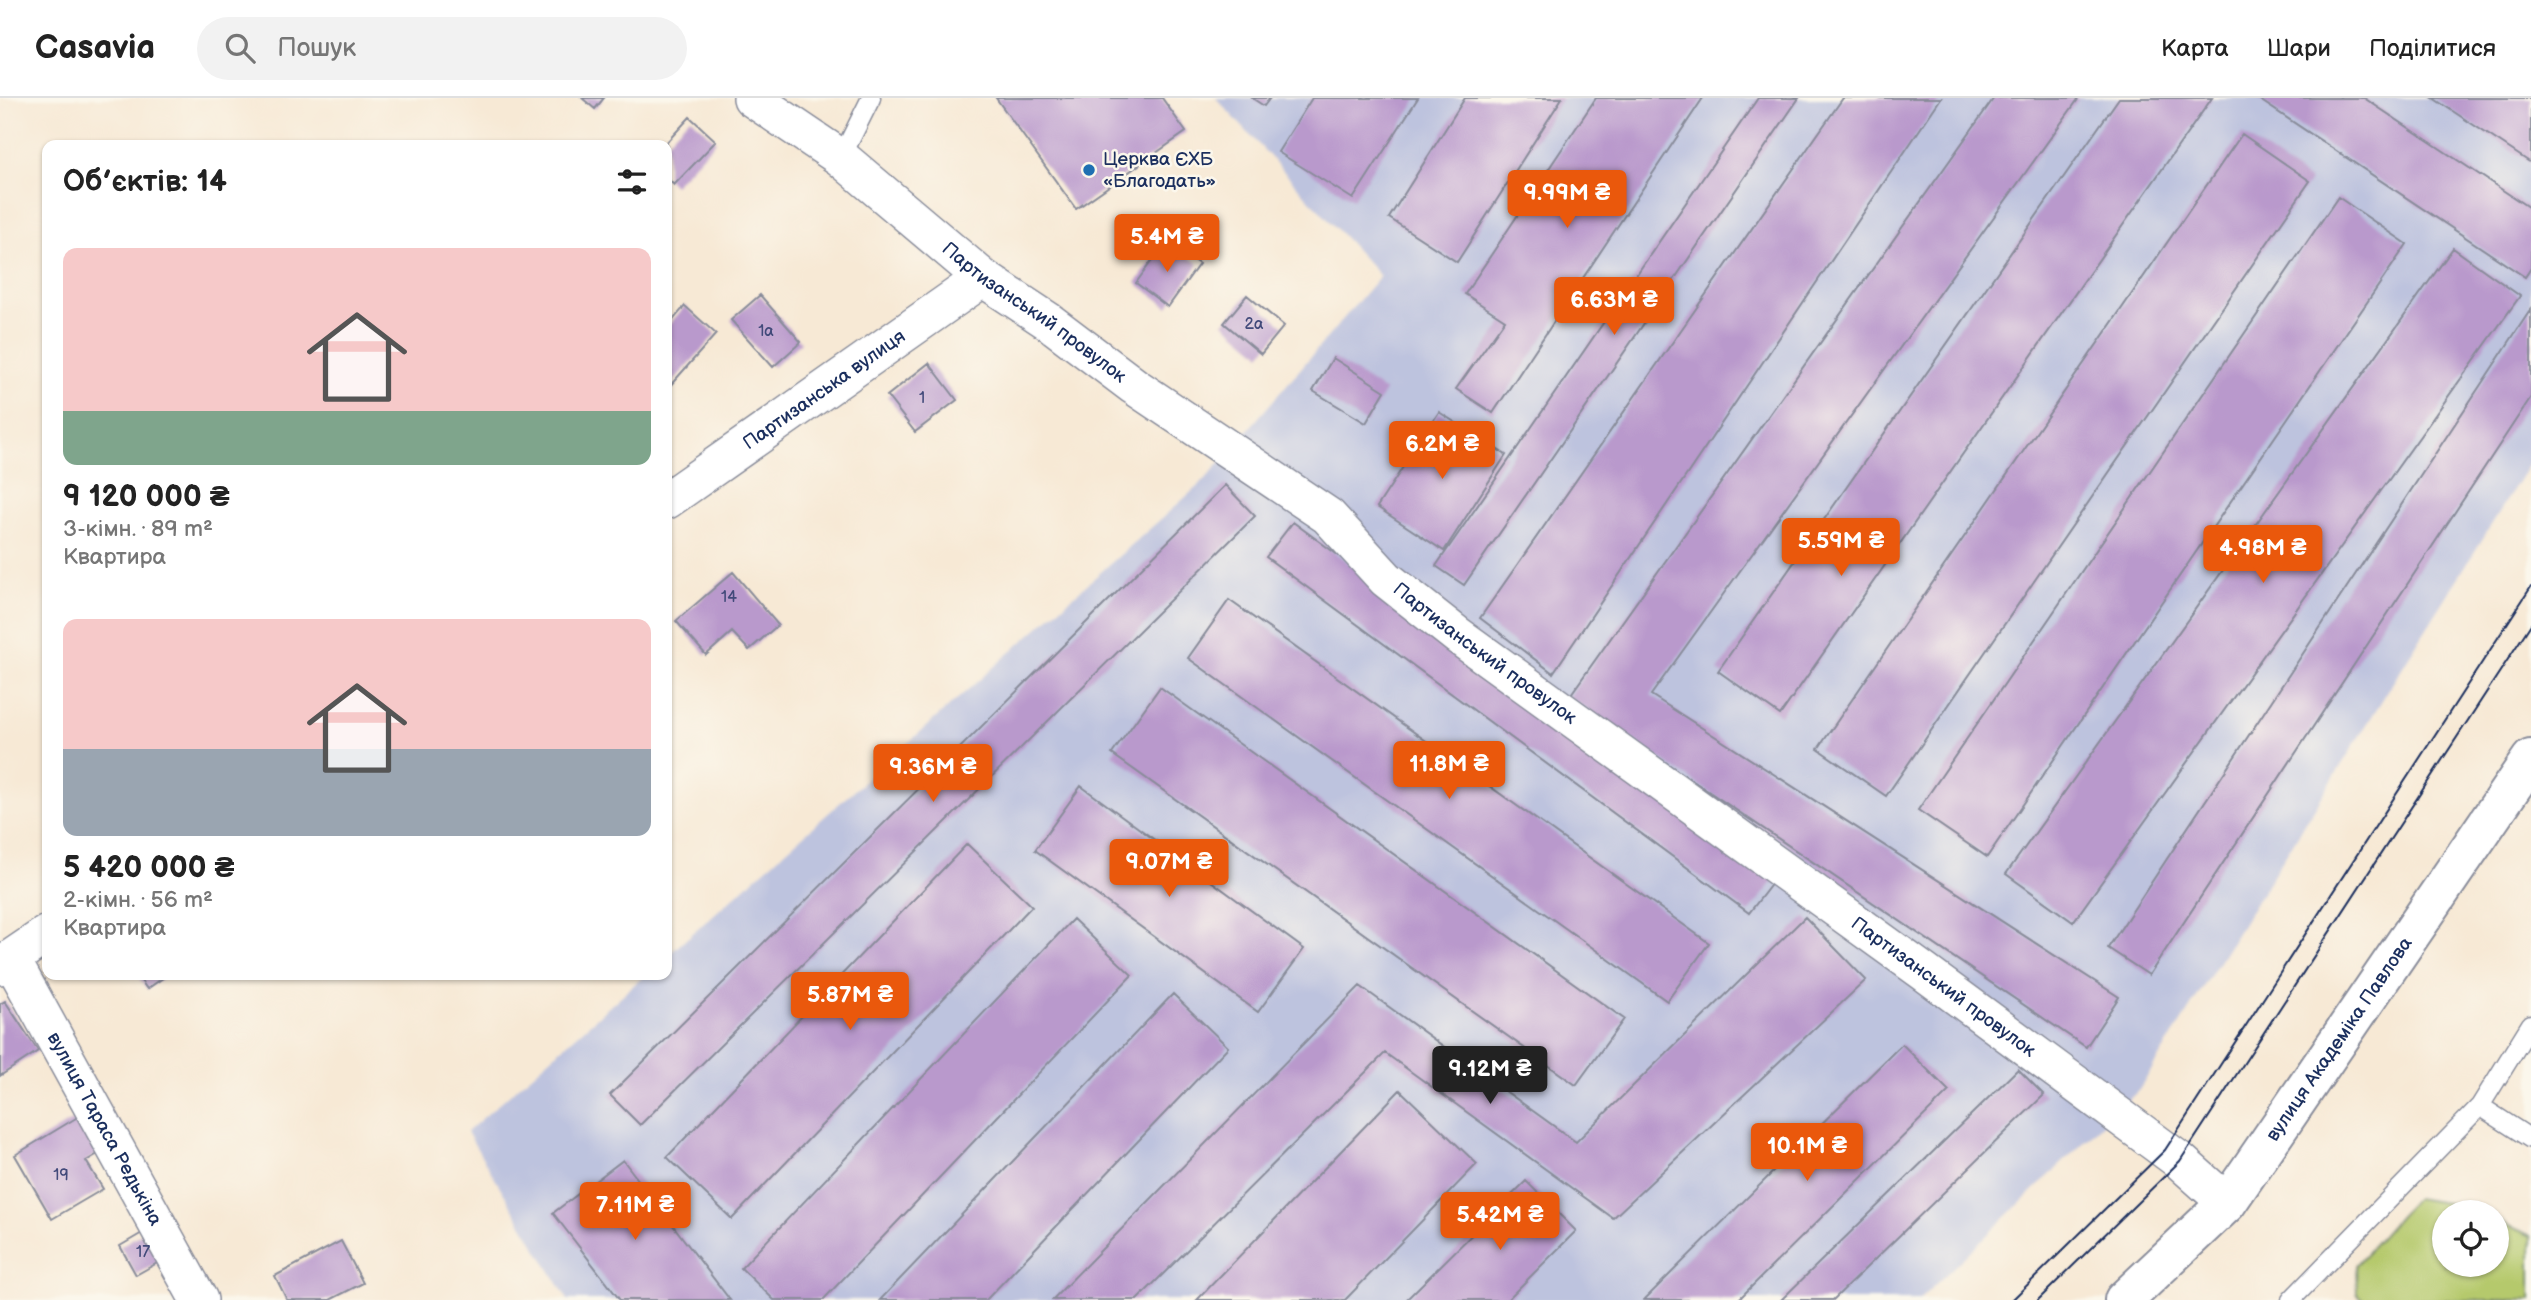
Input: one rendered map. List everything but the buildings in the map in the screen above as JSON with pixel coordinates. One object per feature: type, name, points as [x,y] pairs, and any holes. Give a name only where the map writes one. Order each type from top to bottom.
[{"type":"main road","name":"вулиця Академіка Павлова","points":[[2124,1300],[2227,1203],[2531,759]]},
{"type":"street","name":"Партизанський провулок","points":[[752,98],[841,158],[983,278],[1048,321],[1134,386],[1328,516],[1386,579],[1457,635],[2056,1069],[2180,1161],[2227,1203]]},
{"type":"street","name":"Партизанська вулиця","points":[[672,496],[983,278]]},
{"type":"street","points":[[6,962],[42,937]]},
{"type":"street","name":"вулиця Тараса Редькіна","points":[[6,962],[199,1300]]},
{"type":"lane","points":[[841,158],[871,98]]},
{"type":"lane","points":[[2291,1300],[2480,1106],[2531,1024]]},
{"type":"lane","points":[[2480,1106],[2531,1139]]},
{"type":"shaded area","points":[[1216,98],[2531,98],[2531,461],[2139,1090],[1919,1300],[568,1300],[467,1132],[639,980],[672,980],[672,952],[1205,480],[1380,276]]},
{"type":"green space","points":[[2415,1198],[2432,1201],[2432,1277],[2509,1277],[2509,1226],[2531,1236],[2531,1300],[2364,1300],[2357,1293],[2356,1265]]},
{"type":"tram line","points":[[2012,1300],[2165,1150],[2531,587]]},
{"type":"tram line","points":[[2038,1300],[2180,1161],[2531,624]]},
{"type":"place","name":"Церква ЄХБ «Благодать»","points":[[1089,170]]}]
